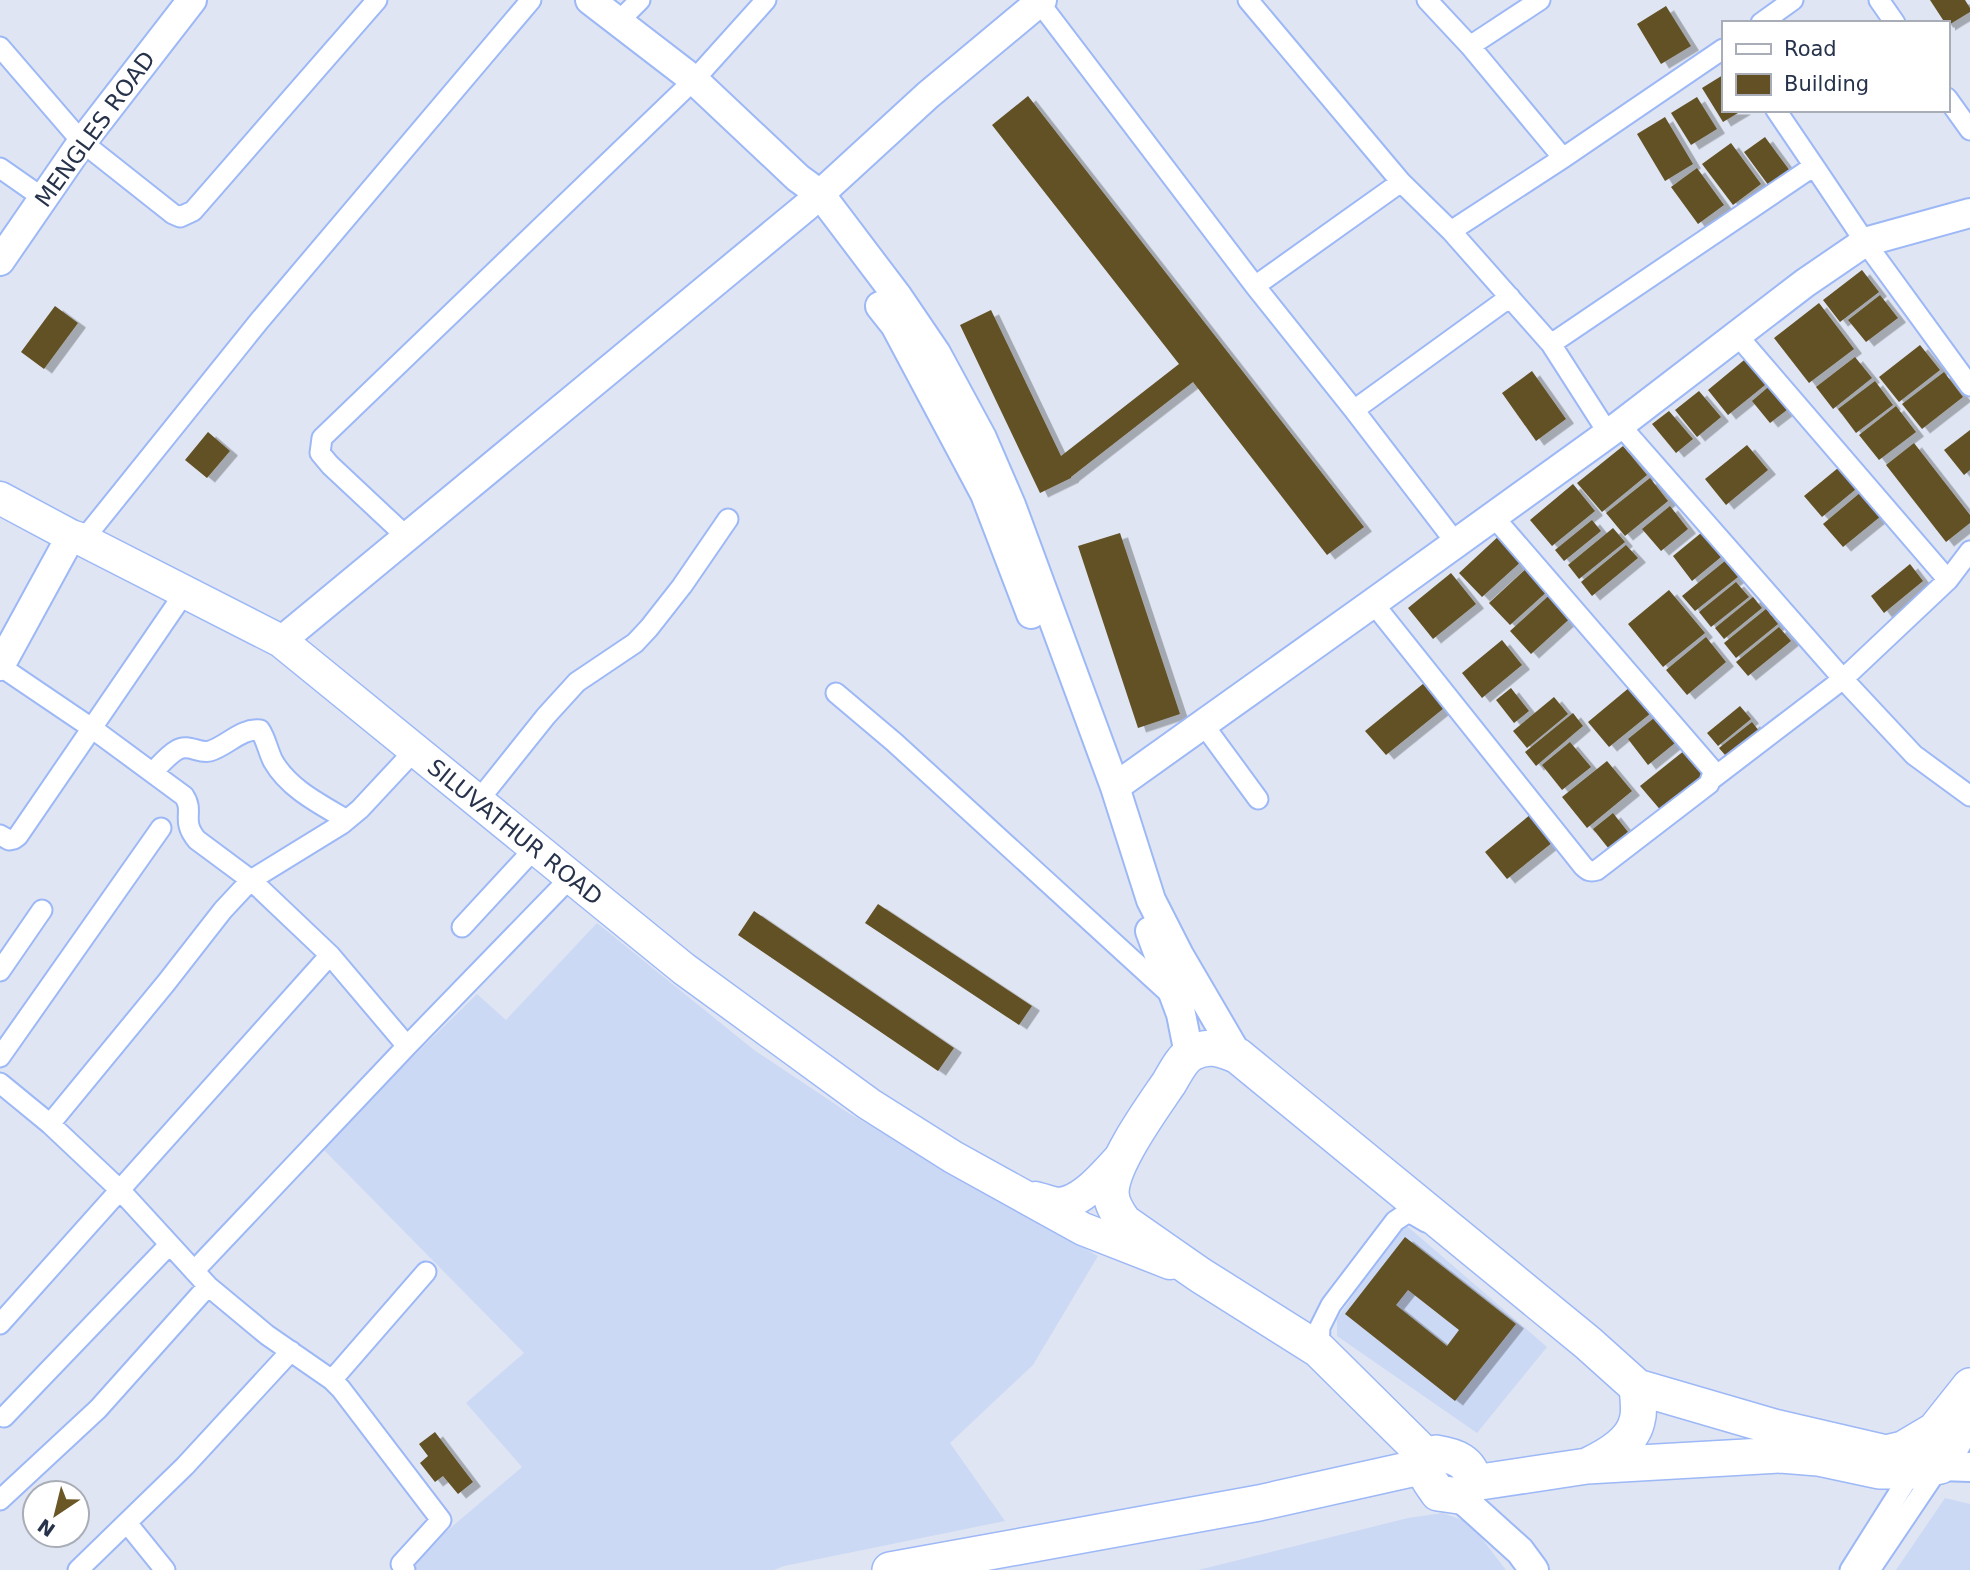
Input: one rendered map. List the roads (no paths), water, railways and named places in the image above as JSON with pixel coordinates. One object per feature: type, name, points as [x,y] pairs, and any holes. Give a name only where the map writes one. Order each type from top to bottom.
[{"type":"highway","points":[[1446,1475],[1319,1350],[1200,1275],[1124,1222],[1117,1213],[1111,1194],[1115,1175],[1135,1133],[1189,1054],[1206,1048],[1220,1048],[1238,1056],[1588,1343],[1637,1387],[1774,1427],[1886,1453],[1903,1449],[1959,1422]]},
{"type":"highway","points":[[1577,1468],[1608,1455],[1634,1432],[1638,1419],[1637,1387]]},
{"type":"highway","points":[[1001,1570],[1446,1475],[1479,1454],[1511,1462],[1577,1468],[1782,1455],[1818,1458],[1879,1471],[1941,1468],[1970,1387]]},
{"type":"highway","points":[[1358,1481],[1386,1458],[1388,1418]]},
{"type":"highway","points":[[890,1570],[1259,1503],[1358,1481],[1446,1475]]},
{"type":"main road","name":"MENGLES ROAD","points":[[0,261],[82,142],[192,0]]},
{"type":"main road","points":[[590,0],[694,80],[808,193],[895,325],[1021,560],[1115,787],[1151,900],[1179,955],[1238,1056]]},
{"type":"main road","points":[[281,641],[408,538],[808,193],[1041,1]]},
{"type":"main road","points":[[1115,787],[1373,604],[1614,429],[1805,283],[1866,242],[1970,214]]},
{"type":"main road","name":"SILUVATHUR ROAD","points":[[0,498],[281,641],[684,969],[869,1104],[953,1157],[1083,1229],[1200,1275]]},
{"type":"main road","points":[[0,666],[77,538]]},
{"type":"main road","points":[[1021,560],[1176,999],[1189,1054]]},
{"type":"main road","name":"SILUVATHUR ROAD","points":[[1016,1192],[1056,1204],[1074,1200],[1096,1184],[1127,1151]]},
{"type":"main road","points":[[1446,1475],[1520,1551],[1534,1570]]},
{"type":"street","points":[[0,47],[82,142],[180,217],[193,211],[377,0]]},
{"type":"street","points":[[77,538],[531,0]]},
{"type":"street","points":[[618,22],[640,0]]},
{"type":"street","points":[[408,538],[330,465],[320,453],[322,438],[694,80],[766,0]]},
{"type":"street","points":[[1248,0],[1401,182],[1451,231],[1551,344],[1614,429],[1914,755],[1970,796]]},
{"type":"street","points":[[1427,0],[1470,46],[1563,158]]},
{"type":"street","points":[[1470,46],[1540,0]]},
{"type":"street","points":[[1764,21],[1793,0]]},
{"type":"street","points":[[1879,0],[1894,21]]},
{"type":"street","points":[[1041,1],[1255,286],[1456,543]]},
{"type":"street","points":[[1451,231],[1722,50]]},
{"type":"street","points":[[1949,101],[1970,130]]},
{"type":"street","points":[[1777,112],[1866,242],[1970,386]]},
{"type":"street","points":[[1551,344],[1814,166]]},
{"type":"street","points":[[0,168],[43,198]]},
{"type":"street","points":[[1255,286],[1401,182]]},
{"type":"street","points":[[1354,410],[1510,298]]},
{"type":"street","points":[[1737,335],[1948,580]]},
{"type":"street","points":[[1493,516],[1710,767],[1712,779]]},
{"type":"street","points":[[478,802],[546,716],[577,682],[635,643],[649,628],[728,519]]},
{"type":"street","points":[[1373,604],[1588,871],[1592,872],[1843,679],[1968,558]]},
{"type":"street","points":[[0,835],[9,840],[18,836],[185,592]]},
{"type":"street","points":[[0,666],[93,729],[180,793],[188,801],[187,823],[197,840],[251,880],[330,955],[407,1046]]},
{"type":"street","points":[[835,693],[894,742],[1176,999]]},
{"type":"street","points":[[1203,724],[1258,799]]},
{"type":"street","points":[[153,772],[184,747],[205,752],[252,729],[260,730],[285,779],[347,820]]},
{"type":"street","points":[[50,1124],[223,910],[251,880],[347,820],[415,750]]},
{"type":"street","points":[[0,1057],[161,828]]},
{"type":"street","points":[[462,927],[535,848]]},
{"type":"street","points":[[194,1271],[571,877]]},
{"type":"street","points":[[0,971],[42,910]]},
{"type":"street","points":[[0,1324],[330,955]]},
{"type":"street","points":[[0,1083],[50,1124],[120,1190],[208,1286],[267,1335],[332,1380],[441,1520],[401,1564],[405,1570]]},
{"type":"street","points":[[1319,1350],[1320,1327],[1331,1305],[1395,1222],[1407,1213],[1422,1219],[1482,1266],[1512,1281]]},
{"type":"street","points":[[4,1417],[169,1245]]},
{"type":"street","points":[[332,1380],[426,1272]]},
{"type":"street","points":[[0,1500],[98,1409],[208,1286]]},
{"type":"street","points":[[78,1570],[185,1466],[291,1351]]},
{"type":"street","points":[[1850,1570],[1941,1468]]},
{"type":"street","points":[[1870,1570],[1941,1468]]},
{"type":"street","points":[[127,1523],[165,1570]]}]
